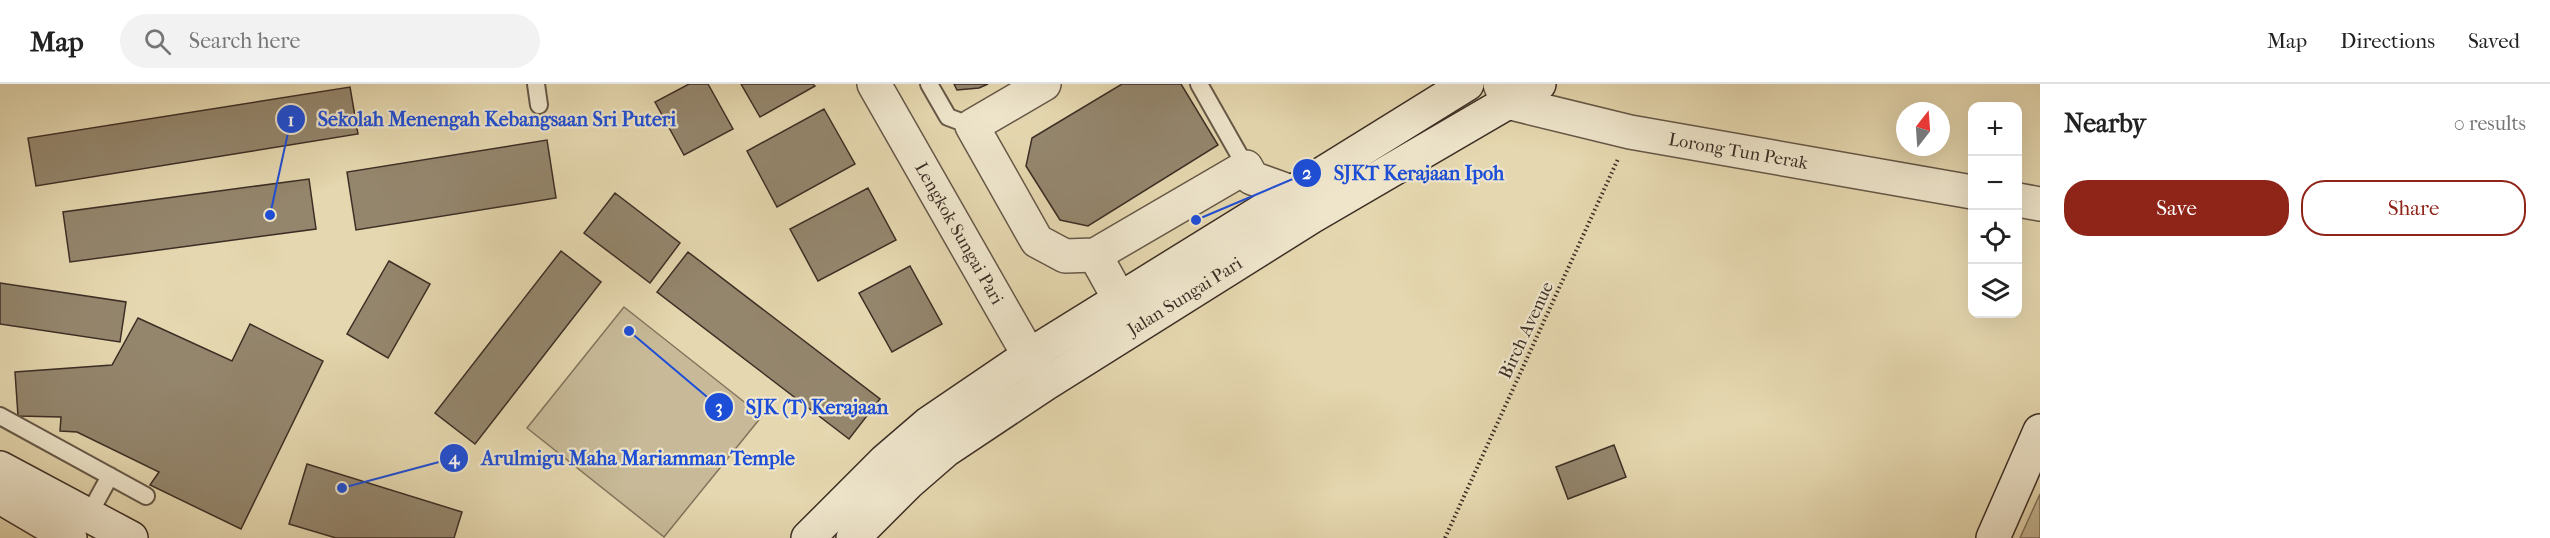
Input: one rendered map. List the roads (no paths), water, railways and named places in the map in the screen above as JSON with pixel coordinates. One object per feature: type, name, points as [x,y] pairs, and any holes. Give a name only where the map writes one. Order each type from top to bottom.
[{"type":"main road","name":"Lengkok Sungai Pari","points":[[874,84],[1045,384]]},
{"type":"main road","points":[[1044,84],[972,126],[1037,241],[1065,256],[1095,255],[1246,167],[1252,178],[1291,192]]},
{"type":"main road","name":"Jalan Sungai Pari","points":[[852,525],[885,461],[927,424],[1028,356],[1467,84]]},
{"type":"main road","name":"Jalan Sungai Pari","points":[[808,538],[852,525],[909,483],[946,450],[1045,384],[1504,93],[1539,84]]},
{"type":"main road","name":"Lorong Tun Perak","points":[[1504,93],[1630,132],[1968,191]]},
{"type":"main road","points":[[2022,201],[2040,204]]},
{"type":"main road","points":[[1095,255],[1120,300]]},
{"type":"main road","points":[[1992,538],[2040,431]]},
{"type":"main road","points":[[0,468],[100,531]]},
{"type":"main road","points":[[0,497],[100,531]]},
{"type":"lane","points":[[536,84],[539,105]]},
{"type":"lane","points":[[929,84],[948,117],[972,126]]},
{"type":"lane","points":[[1200,84],[1246,167]]},
{"type":"lane","points":[[0,416],[146,496]]},
{"type":"lane","points":[[100,531],[110,476]]},
{"type":"place","name":"Sekolah Menengah Kebangsaan Sri Puteri","points":[[270,215]]},
{"type":"place","name":"SJKT Kerajaan Ipoh","points":[[1196,220]]},
{"type":"place","name":"SJK (T) Kerajaan","points":[[629,331]]},
{"type":"place","name":"Arulmigu Maha Mariamman Temple","points":[[342,488]]}]
